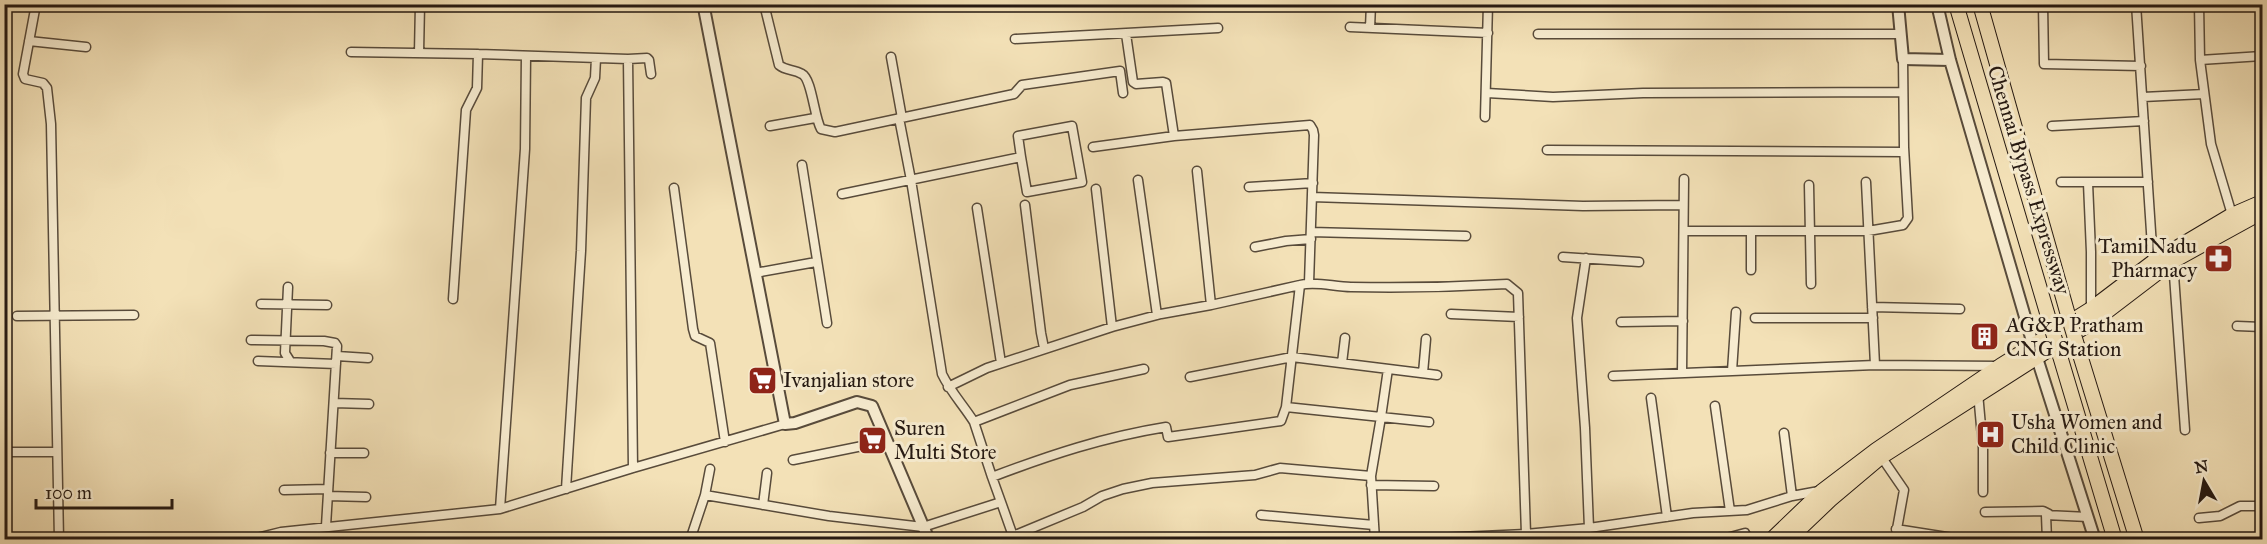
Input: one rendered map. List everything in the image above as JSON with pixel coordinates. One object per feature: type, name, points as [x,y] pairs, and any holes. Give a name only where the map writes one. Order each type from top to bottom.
[{"type":"main road","name":"Chennai Bypass Expressway","points":[[1980,4],[2068,315],[2137,540]]},
{"type":"main road","name":"Chennai Bypass Expressway","points":[[1957,6],[2115,540]]},
{"type":"main road","points":[[2003,371],[2037,358],[2097,319],[2173,261],[2262,202]]},
{"type":"main road","points":[[1771,540],[1822,491],[1977,389],[2003,371],[2034,344],[2091,309],[2153,262],[2235,220],[2262,212]]},
{"type":"main road","points":[[1788,540],[1879,454]]},
{"type":"street","points":[[36,4],[24,77],[43,83],[49,97],[59,540]]},
{"type":"street","points":[[419,53],[420,4]]},
{"type":"street","points":[[706,4],[707,20],[785,424]]},
{"type":"street","points":[[764,4],[779,65],[786,70],[801,73],[807,78],[815,118],[820,129],[835,132],[1014,94],[1023,85],[1120,71],[1123,93]]},
{"type":"street","points":[[1370,28],[1371,4]]},
{"type":"street","points":[[1485,117],[1488,4]]},
{"type":"street","points":[[1684,231],[1868,231],[1899,227],[1907,222],[1902,92],[1903,59],[1898,4]]},
{"type":"street","points":[[1937,4],[1950,60],[2037,358],[2095,540]]},
{"type":"street","points":[[2043,4],[2044,64],[2141,66]]},
{"type":"street","points":[[2136,4],[2153,262]]},
{"type":"street","points":[[2199,4],[2200,60],[2211,144],[2235,220]]},
{"type":"street","points":[[1350,27],[1488,33]]},
{"type":"street","points":[[1015,39],[1218,28]]},
{"type":"street","points":[[1126,34],[1133,82],[1136,84],[1166,83],[1174,136]]},
{"type":"street","points":[[1538,34],[1900,34]]},
{"type":"street","points":[[29,41],[86,47]]},
{"type":"street","points":[[351,52],[647,58],[651,74]]},
{"type":"street","points":[[453,299],[466,110],[477,88],[478,54]]},
{"type":"street","points":[[500,509],[525,149],[526,56]]},
{"type":"street","points":[[2200,60],[2262,56]]},
{"type":"street","points":[[891,57],[942,374],[948,387],[957,395],[974,422],[1014,538],[1102,496],[1152,483],[1255,475],[1280,468],[1371,481],[1434,486]]},
{"type":"street","points":[[566,489],[581,251],[586,98],[595,78],[596,58]]},
{"type":"street","points":[[628,59],[633,468]]},
{"type":"street","points":[[1903,59],[1950,60]]},
{"type":"street","points":[[1487,93],[1554,98],[1643,93],[1902,92]]},
{"type":"street","points":[[2143,97],[2204,94]]},
{"type":"street","points":[[770,126],[815,118]]},
{"type":"street","points":[[2052,126],[2144,121]]},
{"type":"street","points":[[992,477],[1060,452],[1125,434],[1166,426],[1168,437],[1281,421],[1286,407],[1292,357],[1305,284],[1310,270],[1314,135],[1310,125],[1174,136],[1093,147]]},
{"type":"street","points":[[1072,126],[1082,182],[1027,192],[1021,157],[1018,136],[1072,126]]},
{"type":"street","points":[[1547,150],[1904,152]]},
{"type":"street","points":[[842,194],[1021,157]]},
{"type":"street","points":[[802,165],[827,323]]},
{"type":"street","points":[[1197,171],[1211,305]]},
{"type":"street","points":[[1682,373],[1684,179]]},
{"type":"street","points":[[1138,180],[1157,315]]},
{"type":"street","points":[[1866,182],[1875,365]]},
{"type":"street","points":[[2061,182],[2148,182]]},
{"type":"street","points":[[1249,187],[1313,183]]},
{"type":"street","points":[[2088,183],[2091,309]]},
{"type":"street","points":[[1809,185],[1811,284]]},
{"type":"street","points":[[674,188],[693,329],[695,336],[710,343],[724,442]]},
{"type":"street","points":[[1096,189],[1112,327]]},
{"type":"street","points":[[1312,197],[1583,206],[1683,205]]},
{"type":"street","points":[[1025,205],[1044,348]]},
{"type":"street","points":[[976,208],[1001,363]]},
{"type":"street","points":[[1751,231],[1751,270]]},
{"type":"street","points":[[1255,247],[1325,233],[1466,236]]},
{"type":"street","points":[[1563,257],[1639,262]]},
{"type":"street","points":[[1586,258],[1577,318],[1589,528]]},
{"type":"street","points":[[2173,261],[2185,430]]},
{"type":"street","points":[[755,273],[816,262]]},
{"type":"street","points":[[948,387],[1001,363],[1112,327],[1157,315],[1305,284],[1419,288],[1507,284],[1518,293],[1526,534]]},
{"type":"street","points":[[288,287],[285,353],[290,362]]},
{"type":"street","points":[[261,304],[327,305]]},
{"type":"street","points":[[1872,308],[1960,309]]},
{"type":"street","points":[[1732,371],[1736,312]]},
{"type":"street","points":[[1451,314],[1519,317]]},
{"type":"street","points":[[17,316],[134,315]]},
{"type":"street","points":[[1755,318],[1873,318]]},
{"type":"street","points":[[1621,322],[1683,321]]},
{"type":"street","points":[[2237,326],[2262,327]]},
{"type":"street","points":[[1342,363],[1345,338]]},
{"type":"street","points":[[1423,373],[1426,339]]},
{"type":"street","points":[[251,340],[331,342],[337,346],[326,526]]},
{"type":"street","points":[[1190,377],[1292,357],[1437,375]]},
{"type":"street","points":[[258,361],[290,362],[368,358]]},
{"type":"street","points":[[1613,376],[1875,365],[2003,371]]},
{"type":"street","points":[[974,422],[1070,385],[1144,369]]},
{"type":"street","points":[[1375,540],[1371,481],[1388,369]]},
{"type":"street","points":[[1977,389],[1983,448],[1983,492]]},
{"type":"street","points":[[1651,398],[1667,517]]},
{"type":"street","points":[[334,402],[369,404]]},
{"type":"street","points":[[249,540],[281,532],[326,526],[500,509],[633,468],[795,423],[857,402],[872,406],[929,540]]},
{"type":"street","points":[[1715,406],[1730,511]]},
{"type":"street","points":[[1286,407],[1430,422]]},
{"type":"street","points":[[1784,433],[1792,496]]},
{"type":"street","points":[[792,460],[887,441]]},
{"type":"street","points":[[4,452],[56,452]]},
{"type":"street","points":[[330,453],[363,453]]},
{"type":"street","points":[[1879,454],[1904,490],[1894,540]]},
{"type":"street","points":[[690,540],[705,495],[710,469]]},
{"type":"street","points":[[762,505],[768,473]]},
{"type":"street","points":[[284,490],[366,497]]},
{"type":"street","points":[[1437,538],[1526,534],[1747,510],[1792,496],[1822,491]]},
{"type":"street","points":[[705,495],[829,516],[923,526],[1001,502]]},
{"type":"street","points":[[2199,519],[2220,516],[2240,506],[2262,507]]},
{"type":"street","points":[[1985,512],[2043,511],[2049,514],[2088,517]]},
{"type":"street","points":[[2047,540],[2046,515],[2049,514]]},
{"type":"street","points":[[1261,515],[1374,525]]},
{"type":"street","points":[[1896,530],[1966,540]]},
{"type":"street","points":[[1719,540],[1746,532],[1748,540]]},
{"type":"place","name":"TamilNadu Pharmacy","points":[[2218,258]]},
{"type":"place","name":"AG&P Pratham CNG Station","points":[[1985,337]]},
{"type":"place","name":"Ivanjalian store","points":[[762,380]]},
{"type":"place","name":"Usha Women and Child Clinic","points":[[1990,434]]},
{"type":"place","name":"Suren Multi Store","points":[[873,440]]}]
